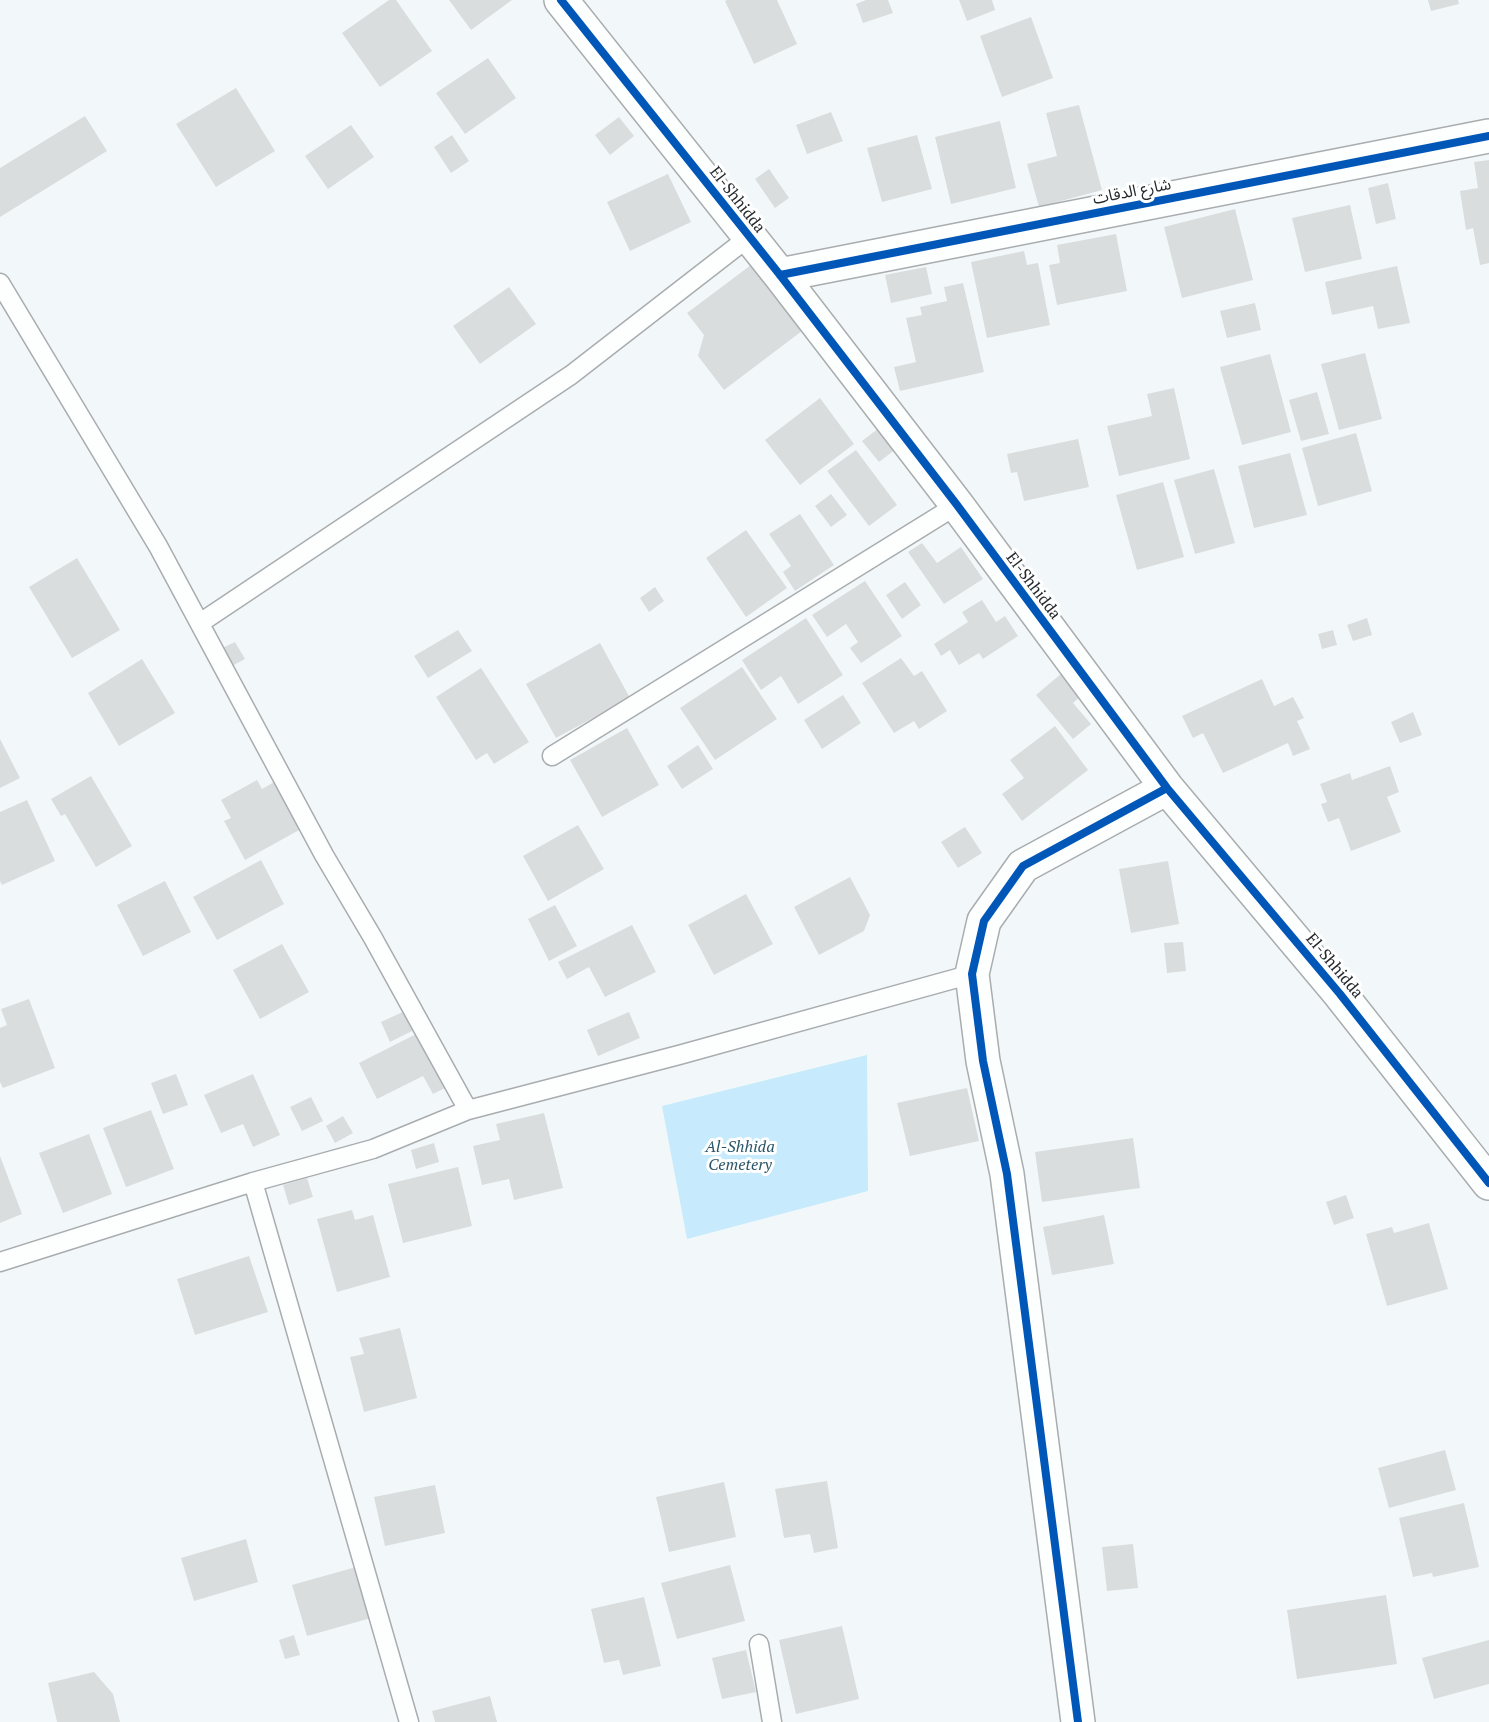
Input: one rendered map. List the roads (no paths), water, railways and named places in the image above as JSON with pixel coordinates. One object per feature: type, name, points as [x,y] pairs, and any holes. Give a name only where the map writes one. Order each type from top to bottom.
[{"type":"street","name":"El-Shhidda","points":[[561,0],[780,275],[957,505],[1167,788],[1340,994],[1489,1183]]},
{"type":"street","name":"شارع الدقات","points":[[780,275],[1489,136]]},
{"type":"street","points":[[1078,1722],[1007,1173],[983,1062],[972,974],[984,921],[1023,866],[1167,788]]},
{"type":"lane","points":[[200,623],[571,375],[749,237]]},
{"type":"lane","points":[[0,283],[158,546],[324,855],[373,938],[468,1110]]},
{"type":"lane","points":[[552,756],[957,505]]},
{"type":"lane","points":[[0,1262],[253,1182],[373,1149],[468,1110],[690,1052],[972,974]]},
{"type":"lane","points":[[253,1182],[409,1722]]},
{"type":"lane","points":[[759,1644],[772,1722]]},
{"type":"park label","name":"Al-Shhida Cemetery","points":[[740,1156]]}]
